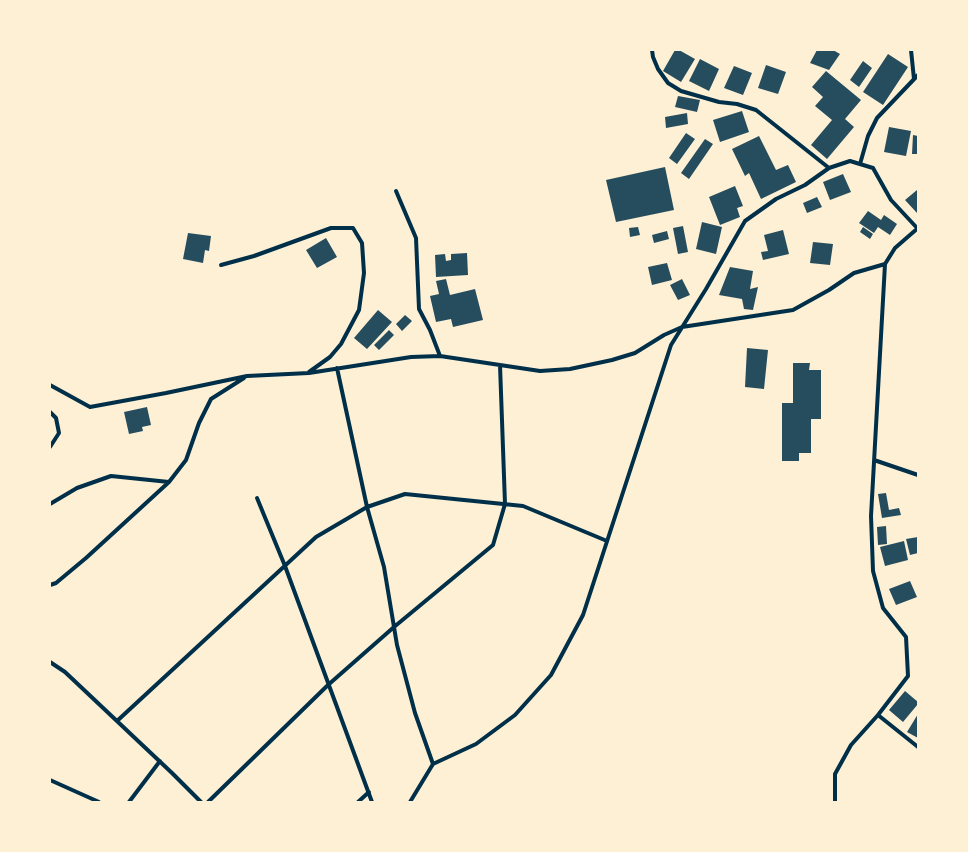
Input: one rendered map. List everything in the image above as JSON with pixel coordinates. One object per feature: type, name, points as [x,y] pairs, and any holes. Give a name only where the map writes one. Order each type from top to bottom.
[{"type":"street","points":[[652,50],[658,69],[668,83],[681,91],[719,102],[737,104],[756,110],[829,168]]},
{"type":"street","points":[[911,50],[914,80]]},
{"type":"street","points":[[860,164],[868,136],[877,118],[918,75]]},
{"type":"street","points":[[410,802],[433,764],[476,744],[515,715],[551,675],[583,615],[671,345],[706,289],[745,221],[776,199],[804,185],[829,168],[850,161],[873,168],[891,200],[918,228],[895,248],[885,264],[871,516],[873,571],[882,608],[906,637],[908,676],[878,715],[851,745],[835,774],[835,802]]},
{"type":"street","points":[[396,191],[416,238],[419,309],[430,330],[440,356]]},
{"type":"street","points":[[221,265],[254,256],[331,228],[353,228],[362,243],[364,273],[359,310],[341,344],[330,357],[309,373]]},
{"type":"street","points":[[50,385],[90,407],[247,376],[309,373],[411,357],[440,356],[540,371],[570,369],[612,360],[635,353],[664,335],[682,327],[793,310],[829,290],[854,273],[885,264]]},
{"type":"street","points":[[208,802],[328,685],[394,627],[493,545],[505,504],[500,365]]},
{"type":"street","points":[[337,368],[367,507],[384,567],[397,645],[415,713],[433,764]]},
{"type":"street","points":[[50,585],[56,583],[86,558],[169,482],[186,460],[198,423],[211,399],[247,376]]},
{"type":"street","points":[[50,412],[56,418],[59,433],[50,447]]},
{"type":"street","points":[[874,460],[918,475]]},
{"type":"street","points":[[50,504],[77,488],[111,476],[169,482]]},
{"type":"street","points":[[117,721],[316,537],[367,507],[405,494],[523,506],[607,541]]},
{"type":"street","points":[[257,498],[285,566],[372,802]]},
{"type":"street","points":[[50,662],[66,672],[201,802]]},
{"type":"street","points":[[878,715],[918,748]]},
{"type":"street","points":[[128,802],[160,761]]},
{"type":"street","points":[[50,780],[99,802]]},
{"type":"street","points":[[358,802],[369,792]]},
{"type":"building","points":[[675,50],[679,50],[695,59],[681,82],[663,71]]},
{"type":"building","points":[[817,50],[833,50],[840,54],[829,70],[810,63]]},
{"type":"building","points":[[888,54],[908,67],[883,105],[863,92]]},
{"type":"building","points":[[700,59],[719,69],[709,91],[689,81]]},
{"type":"building","points":[[863,61],[872,68],[859,87],[850,80]]},
{"type":"building","points":[[766,65],[786,72],[778,94],[758,88]]},
{"type":"building","points":[[734,66],[752,73],[743,95],[724,88]]},
{"type":"building","points":[[826,71],[861,100],[845,119],[854,127],[827,159],[811,145],[832,120],[815,106],[823,97],[812,87]]},
{"type":"building","points":[[678,96],[700,100],[697,112],[675,107]]},
{"type":"building","points":[[742,111],[749,132],[720,142],[713,120]]},
{"type":"building","points":[[687,113],[688,124],[666,128],[665,117]]},
{"type":"building","points":[[889,127],[911,131],[906,156],[884,152]]},
{"type":"building","points":[[686,133],[695,139],[677,164],[669,158]]},
{"type":"building","points":[[913,135],[918,136],[918,154],[912,154]]},
{"type":"building","points":[[759,136],[776,170],[788,165],[796,182],[761,199],[749,173],[745,176],[732,149]]},
{"type":"building","points":[[705,139],[713,144],[689,179],[681,173]]},
{"type":"building","points":[[665,167],[674,210],[616,222],[606,180]]},
{"type":"building","points":[[843,174],[851,192],[830,200],[823,182]]},
{"type":"building","points":[[735,186],[743,206],[737,208],[740,217],[720,225],[709,197]]},
{"type":"building","points":[[917,190],[918,212],[917,213],[905,200]]},
{"type":"building","points":[[817,197],[822,207],[807,213],[803,203]]},
{"type":"building","points":[[868,211],[881,220],[884,215],[897,224],[890,235],[878,227],[874,233],[859,223]]},
{"type":"building","points":[[702,222],[722,227],[716,254],[696,249]]},
{"type":"building","points":[[683,226],[688,252],[678,254],[673,228]]},
{"type":"building","points":[[638,227],[640,235],[630,237],[629,228]]},
{"type":"building","points":[[863,227],[873,234],[870,239],[860,232]]},
{"type":"building","points":[[783,230],[789,254],[763,260],[761,252],[768,251],[764,235]]},
{"type":"building","points":[[667,231],[669,239],[654,243],[652,235]]},
{"type":"building","points":[[188,233],[211,236],[209,251],[205,250],[203,263],[183,259]]},
{"type":"building","points":[[326,238],[337,257],[317,268],[306,250]]},
{"type":"building","points":[[813,242],[833,244],[830,265],[810,263]]},
{"type":"building","points":[[467,253],[468,275],[436,277],[435,255],[445,254],[446,261],[451,260],[451,254]]},
{"type":"building","points":[[667,263],[672,280],[652,285],[648,267]]},
{"type":"building","points":[[730,267],[753,271],[750,289],[758,287],[753,310],[744,309],[742,299],[719,295]]},
{"type":"building","points":[[446,279],[450,295],[475,289],[483,320],[453,327],[451,319],[436,322],[430,296],[439,294],[436,281]]},
{"type":"building","points":[[682,279],[690,295],[678,300],[670,285]]},
{"type":"building","points":[[378,310],[392,322],[367,349],[354,338]]},
{"type":"building","points":[[405,315],[412,321],[402,331],[396,324]]},
{"type":"building","points":[[389,330],[394,335],[379,350],[374,345]]},
{"type":"building","points":[[747,348],[768,350],[764,389],[745,387]]},
{"type":"building","points":[[793,363],[810,363],[809,370],[821,370],[821,419],[811,419],[811,453],[799,453],[799,461],[782,461],[782,403],[793,403]]},
{"type":"building","points":[[147,407],[151,425],[142,427],[143,431],[129,434],[124,412]]},
{"type":"building","points":[[886,493],[889,510],[899,508],[901,515],[882,518],[878,494]]},
{"type":"building","points":[[886,526],[887,544],[878,545],[877,527]]},
{"type":"building","points":[[918,537],[918,553],[910,555],[906,539]]},
{"type":"building","points":[[904,541],[908,560],[885,566],[880,547]]},
{"type":"building","points":[[910,581],[917,597],[896,605],[889,589]]},
{"type":"building","points":[[905,691],[918,702],[918,704],[903,722],[889,710]]},
{"type":"building","points":[[918,714],[918,738],[907,732]]}]
